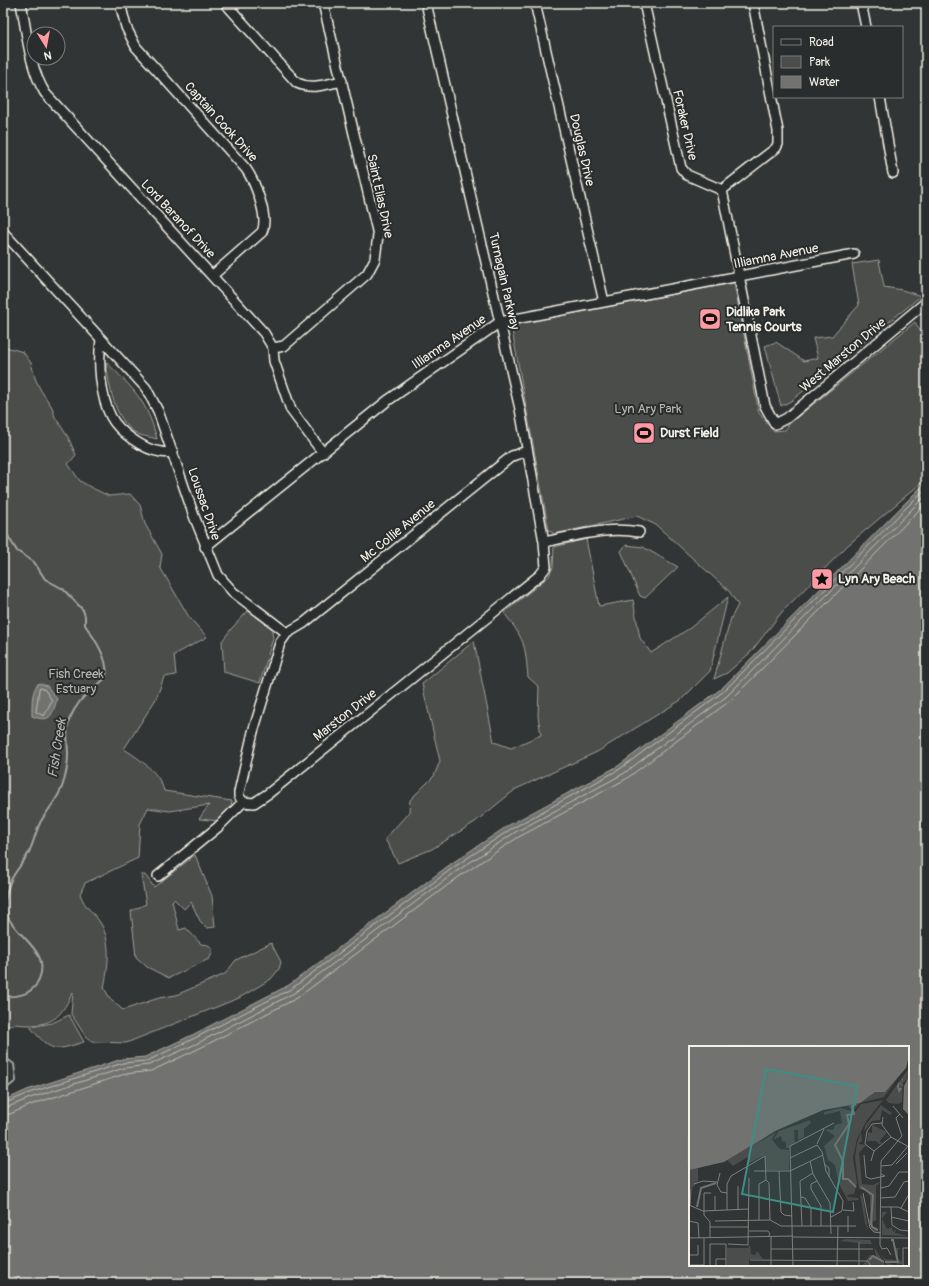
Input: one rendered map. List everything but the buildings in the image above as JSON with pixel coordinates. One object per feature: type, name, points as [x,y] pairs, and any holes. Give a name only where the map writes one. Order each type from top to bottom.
[{"type":"street","name":"Lord Baranof Drive","points":[[21,3],[32,62],[39,84],[45,93],[264,333],[272,348],[274,361],[289,406],[323,453]]},
{"type":"street","name":"Captain Cook Drive","points":[[120,3],[128,35],[136,47],[246,169],[255,186],[264,218],[264,228],[262,232],[212,275]]},
{"type":"street","points":[[225,3],[297,83],[303,86],[314,87],[342,81]]},
{"type":"street","name":"Saint Elias Drive","points":[[272,348],[284,346],[361,281],[372,268],[375,259],[378,235],[323,3]]},
{"type":"street","name":"Turnagain Parkway","points":[[426,3],[520,409],[544,542],[546,567]]},
{"type":"street","name":"Douglas Drive","points":[[535,3],[604,302]]},
{"type":"street","name":"Foraker Drive","points":[[644,3],[681,168],[687,175],[722,190]]},
{"type":"street","points":[[740,276],[722,190],[771,154],[778,144],[778,131],[753,3]]},
{"type":"street","points":[[861,3],[866,26]]},
{"type":"street","points":[[880,98],[894,173]]},
{"type":"street","name":"Loussac Drive","points":[[3,232],[146,388],[158,411],[205,547],[214,568],[225,585],[287,633]]},
{"type":"street","name":"Illiamna Avenue","points":[[205,547],[410,385],[500,322],[854,254]]},
{"type":"street","name":"West Marston Drive","points":[[740,276],[765,406],[775,424],[787,418],[926,302]]},
{"type":"street","points":[[101,339],[98,362],[107,405],[114,422],[125,433],[149,448],[161,452],[173,452]]},
{"type":"street","name":"Mc Collie Avenue","points":[[287,633],[304,622],[512,456],[527,451]]},
{"type":"street","points":[[544,542],[607,530],[639,532]]},
{"type":"street","name":"Marston Drive","points":[[243,802],[254,804],[269,793],[540,575],[546,567]]},
{"type":"street","points":[[158,876],[218,827],[243,802],[239,796],[239,792],[253,732],[280,643],[287,633]]},
{"type":"green space","points":[[879,260],[884,287],[902,290],[921,296],[791,401],[781,406],[765,346],[776,342],[804,361],[818,358],[813,338],[832,336],[859,305],[852,264]]},
{"type":"green space","name":"Lyn Ary Park","points":[[734,283],[759,413],[773,431],[785,430],[790,423],[915,322],[926,341],[926,479],[848,545],[781,613],[751,652],[727,673],[714,679],[731,618],[738,605],[729,591],[656,525],[637,516],[555,534],[549,531],[511,325]]},
{"type":"green space","name":"Fish Creek Estuary","points":[[3,340],[6,347],[23,352],[31,363],[40,389],[52,407],[55,417],[68,437],[76,455],[68,464],[80,481],[109,496],[130,494],[140,505],[145,524],[162,554],[160,567],[189,617],[207,637],[174,655],[176,675],[164,677],[156,699],[124,749],[143,762],[154,772],[162,784],[164,791],[232,801],[231,806],[220,821],[199,819],[209,805],[170,811],[148,808],[140,824],[138,858],[85,883],[80,894],[87,907],[101,924],[107,939],[108,964],[104,988],[111,1000],[123,1010],[159,998],[176,995],[225,974],[236,960],[271,943],[281,962],[279,969],[271,979],[239,998],[126,1043],[94,1042],[86,1037],[71,1014],[73,992],[62,1011],[53,1020],[30,1025],[13,1024],[3,1028]]},
{"type":"green space","points":[[106,362],[132,388],[144,405],[157,439],[136,433],[122,420],[111,391]]},
{"type":"green space","points":[[586,539],[599,606],[633,600],[640,638],[651,653],[690,628],[728,597],[710,671],[681,700],[597,752],[516,789],[475,822],[432,849],[398,863],[385,839],[409,812],[410,800],[434,776],[440,761],[422,684],[474,641],[494,742],[511,748],[541,735],[538,716],[539,687],[528,677],[523,643],[520,636],[504,613],[549,576],[553,567],[554,547]]},
{"type":"green space","points":[[626,545],[643,547],[678,567],[645,598],[640,596],[621,551]]},
{"type":"green space","points":[[248,611],[271,626],[273,638],[260,683],[224,672],[222,641]]},
{"type":"green space","points":[[195,855],[212,896],[215,927],[207,928],[200,921],[191,902],[184,909],[174,899],[172,901],[179,930],[186,928],[201,944],[208,945],[212,948],[212,954],[209,959],[169,978],[147,967],[136,957],[131,911],[146,904],[141,875],[145,875],[154,887]]},
{"type":"green space","points":[[69,1015],[84,1042],[66,1047],[54,1048],[44,1042],[31,1028],[52,1023]]},
{"type":"water","points":[[926,482],[926,1283],[3,1283],[3,1101],[27,1090],[122,1059],[145,1057],[192,1035],[289,985],[452,863],[509,825],[618,766],[722,688]]},
{"type":"water","points":[[39,683],[47,686],[57,699],[52,714],[43,719],[32,716],[33,694]]},
{"type":"waterway","name":"Fish Creek","points":[[3,528],[17,551],[34,562],[45,579],[63,589],[83,610],[85,625],[100,648],[106,669],[104,679],[83,697],[68,722],[67,766],[61,789],[41,821],[29,852],[11,880],[6,897],[5,906],[7,915],[18,931],[38,954],[41,963],[41,973],[36,985],[29,992],[17,996],[3,996]]},
{"type":"waterway","name":"Fish Creek","points":[[3,1056],[14,1064],[16,1081],[3,1091]]},
{"type":"place","name":"Didlika Park Tennis Courts","points":[[710,319]]},
{"type":"place","name":"Durst Field","points":[[644,433]]},
{"type":"place","name":"Lyn Ary Beach","points":[[822,579]]}]
